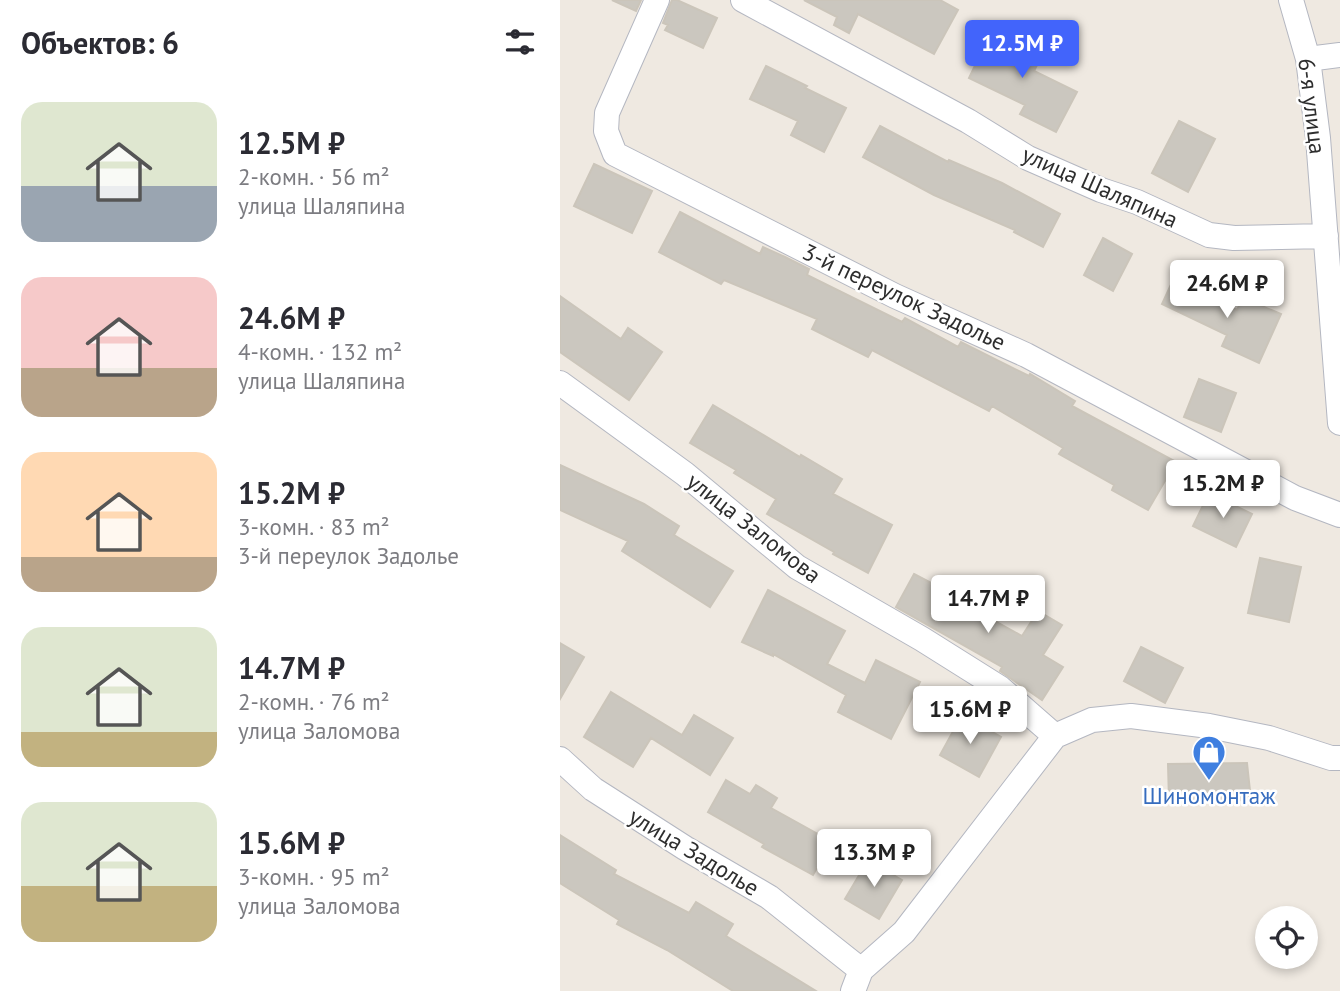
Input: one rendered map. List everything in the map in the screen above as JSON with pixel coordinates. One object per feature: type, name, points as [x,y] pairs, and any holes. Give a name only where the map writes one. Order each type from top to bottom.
[{"type":"street","name":"3-й переулок Задолье","points":[[657,0],[607,113],[606,131],[615,154],[895,296],[1026,355],[1295,498],[1340,515]]},
{"type":"street","name":"улица Шаляпина","points":[[743,0],[968,121],[1028,158],[1101,190],[1137,202],[1209,235],[1234,239],[1325,236]]},
{"type":"street","name":"6-я улица","points":[[1291,0],[1308,59],[1318,138],[1325,236],[1335,316],[1340,423]]},
{"type":"street","points":[[1308,59],[1340,55]]},
{"type":"street","name":"улица Заломова","points":[[560,383],[685,474],[797,567],[922,639],[1000,688],[1055,736]]},
{"type":"street","points":[[857,981],[904,932],[1055,736],[1092,720],[1131,716],[1209,726],[1269,738],[1331,758],[1340,758]]},
{"type":"street","name":"улица Задолье","points":[[560,760],[593,789],[685,848],[769,897],[857,981]]},
{"type":"building","points":[[612,0],[641,0],[636,11]]},
{"type":"building","points":[[672,0],[717,18],[703,48],[665,30],[668,25],[663,23]]},
{"type":"building","points":[[804,0],[940,0],[958,10],[934,54],[858,14],[849,33],[834,25],[837,17]]},
{"type":"building","points":[[993,28],[1043,53],[1034,71],[1077,92],[1056,132],[1020,114],[1025,105],[969,78]]},
{"type":"building","points":[[766,66],[846,108],[824,152],[791,135],[798,121],[750,99]]},
{"type":"building","points":[[1179,121],[1215,139],[1188,192],[1152,173]]},
{"type":"building","points":[[880,126],[948,162],[949,160],[1002,183],[1060,214],[1043,247],[1014,232],[1015,230],[934,195],[863,157]]},
{"type":"building","points":[[594,164],[652,191],[632,233],[574,206]]},
{"type":"building","points":[[680,212],[760,254],[763,247],[785,257],[809,269],[807,275],[902,322],[905,318],[958,347],[961,342],[1029,376],[1030,374],[1075,401],[1072,406],[1176,462],[1148,510],[1112,490],[1114,485],[1059,454],[1063,448],[992,406],[989,411],[872,350],[868,357],[812,329],[817,319],[724,280],[721,284],[659,252]]},
{"type":"building","points":[[1103,238],[1132,254],[1113,291],[1084,275]]},
{"type":"building","points":[[1173,280],[1237,310],[1243,298],[1281,314],[1259,363],[1222,346],[1227,335],[1162,304]]},
{"type":"building","points":[[560,296],[621,339],[628,328],[662,352],[629,400],[560,352]]},
{"type":"building","points":[[1199,379],[1236,393],[1221,432],[1184,417]]},
{"type":"building","points":[[713,405],[842,479],[833,494],[892,525],[868,573],[767,514],[776,499],[734,473],[736,470],[690,443]]},
{"type":"building","points":[[560,465],[644,504],[679,526],[674,535],[733,571],[710,607],[622,551],[628,541],[560,510]]},
{"type":"building","points":[[1209,493],[1252,514],[1236,547],[1193,526]]},
{"type":"building","points":[[1260,558],[1301,567],[1289,622],[1248,613]]},
{"type":"building","points":[[914,574],[1022,636],[1038,611],[1062,625],[1043,655],[1063,667],[1042,700],[1000,671],[1002,667],[896,607]]},
{"type":"building","points":[[768,590],[845,631],[827,664],[865,683],[876,660],[920,682],[891,739],[838,712],[846,695],[773,654],[742,642]]},
{"type":"building","points":[[560,643],[584,657],[560,699]]},
{"type":"building","points":[[1141,647],[1183,668],[1165,703],[1124,681]]},
{"type":"building","points":[[611,692],[682,735],[694,715],[733,738],[710,775],[651,738],[633,767],[584,737]]},
{"type":"building","points":[[962,715],[1001,737],[979,777],[940,755]]},
{"type":"building","name":"Шиномонтаж","points":[[1247,763],[1251,800],[1169,801],[1168,764]]},
{"type":"building","points":[[726,780],[750,794],[756,785],[777,798],[771,808],[832,842],[813,875],[762,847],[764,844],[708,812]]},
{"type":"building","points":[[560,835],[616,870],[614,874],[689,913],[696,902],[733,924],[726,936],[816,991],[733,991],[667,950],[617,924],[619,920],[560,883]]},
{"type":"building","points":[[868,860],[902,880],[879,919],[845,899]]},
{"type":"place","name":"Шиномонтаж","points":[[1209,782]]}]
